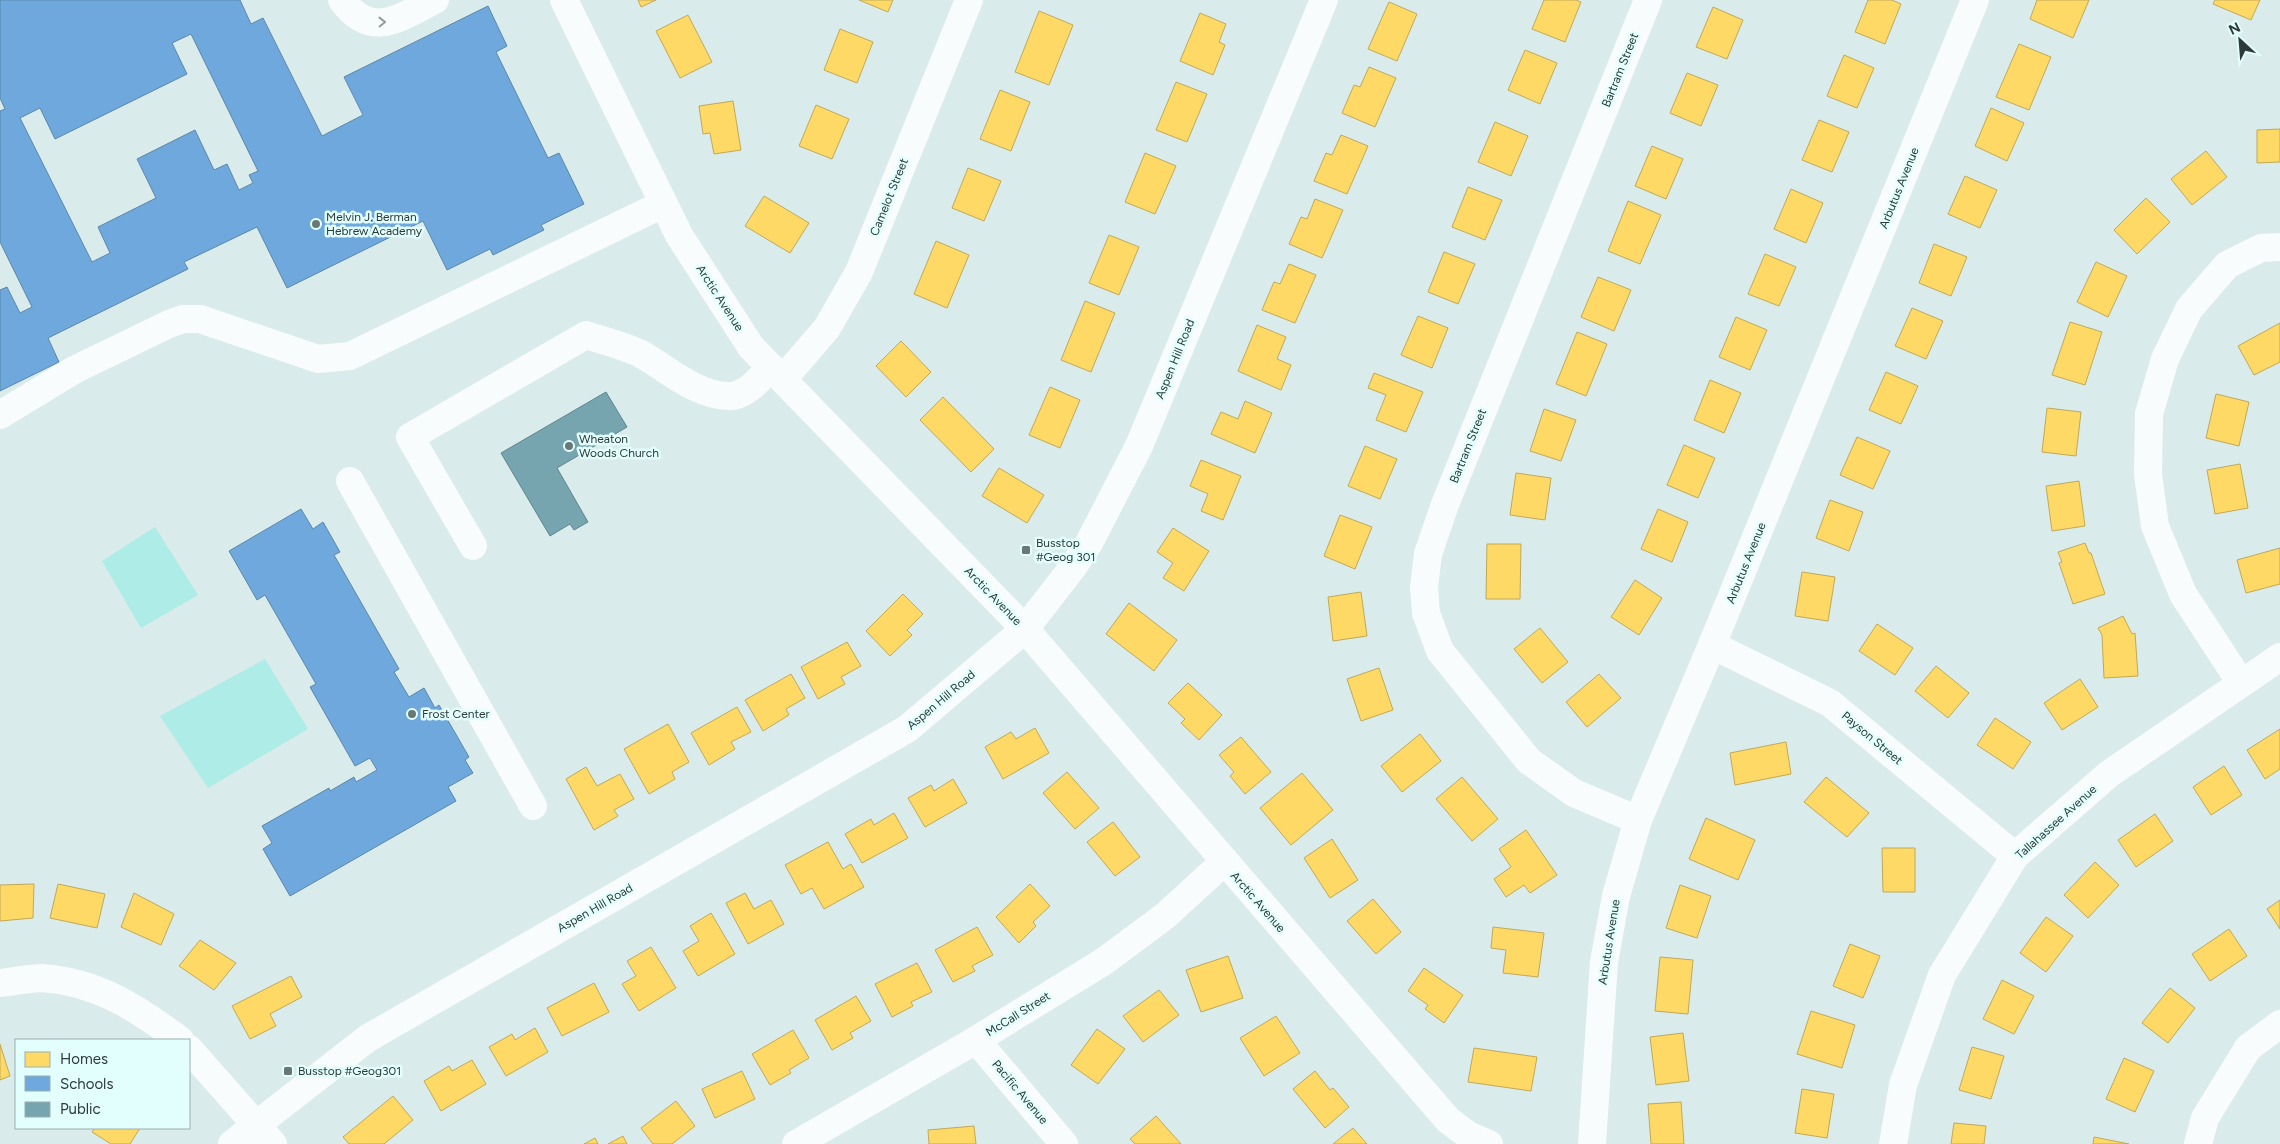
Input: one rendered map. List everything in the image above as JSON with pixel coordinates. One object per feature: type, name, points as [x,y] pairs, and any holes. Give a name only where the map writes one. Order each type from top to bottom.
[{"type":"street","points":[[342,0],[352,13],[369,22],[387,24],[435,0]]},
{"type":"street","name":"Arctic Avenue","points":[[564,0],[679,235],[751,347],[1025,629],[1448,1120],[1468,1135],[1489,1144]]},
{"type":"street","name":"Camelot Street","points":[[473,546],[410,437],[586,335],[640,354],[686,382],[707,392],[728,397],[746,392],[777,373],[827,328],[859,272],[969,0]]},
{"type":"street","name":"Aspen Hill Road","points":[[232,1144],[265,1134],[368,1038],[907,729],[1025,629],[1090,543],[1139,446],[1324,0]]},
{"type":"street","name":"Bartram Street","points":[[1638,820],[1574,794],[1529,761],[1440,651],[1426,613],[1424,587],[1428,554],[1444,507],[1648,0]]},
{"type":"street","name":"Arbutus Avenue","points":[[1592,1144],[1604,962],[1616,896],[1638,820],[1712,645],[1975,0]]},
{"type":"street","points":[[0,415],[74,370],[183,319],[200,319],[318,360],[350,356],[663,204]]},
{"type":"street","points":[[2242,683],[2183,594],[2155,526],[2148,474],[2148,414],[2165,359],[2189,309],[2227,265],[2262,248],[2280,247]]},
{"type":"street","points":[[350,481],[533,806]]},
{"type":"street","name":"Payson Street","points":[[1712,645],[1830,703],[2015,856]]},
{"type":"street","name":"Tallahassee Avenue","points":[[1893,1144],[1903,1084],[1942,975],[2015,856],[2109,774],[2280,657]]},
{"type":"street","name":"McCall Street","points":[[796,1144],[976,1040],[1102,962],[1165,916],[1224,862]]},
{"type":"street","points":[[0,983],[41,978],[95,988],[142,1011],[179,1039]]},
{"type":"street","points":[[2198,1144],[2205,1118],[2248,1048],[2280,1024]]},
{"type":"street","name":"Pacific Avenue","points":[[976,1040],[1064,1144]]},
{"type":"street","points":[[190,1050],[265,1134]]},
{"type":"shaded area","points":[[155,527],[198,595],[141,628],[102,561]]},
{"type":"shaded area","points":[[265,659],[308,729],[208,788],[160,716]]},
{"type":"building: Homes","points":[[638,0],[656,0],[641,7]]},
{"type":"building: Homes","points":[[859,0],[893,0],[888,12]]},
{"type":"building: Homes","points":[[1544,0],[1576,0],[1581,2],[1565,42],[1532,29]]},
{"type":"building: Homes","points":[[1868,0],[1892,0],[1901,4],[1885,44],[1855,32]]},
{"type":"building: Homes","points":[[2037,0],[2089,0],[2073,38],[2030,19]]},
{"type":"building: Homes","points":[[2215,0],[2260,0],[2251,20],[2213,4]]},
{"type":"building: Homes","points":[[1389,2],[1417,14],[1397,61],[1368,49]]},
{"type":"building: Homes","points":[[1713,7],[1743,20],[1727,59],[1696,47]]},
{"type":"building: Homes","points":[[1039,11],[1073,25],[1049,85],[1015,72]]},
{"type":"building: Homes","points":[[1200,13],[1226,24],[1219,42],[1225,45],[1213,75],[1180,61]]},
{"type":"building: Homes","points":[[688,15],[712,62],[680,78],[656,31]]},
{"type":"building: Homes","points":[[840,29],[873,42],[857,83],[824,70]]},
{"type":"building: Homes","points":[[2019,44],[2051,57],[2029,110],[1996,97]]},
{"type":"building: Homes","points":[[1525,50],[1557,63],[1540,104],[1508,90]]},
{"type":"building: Homes","points":[[1844,55],[1874,68],[1857,108],[1827,96]]},
{"type":"building: Homes","points":[[1369,67],[1396,78],[1375,127],[1342,113],[1354,85],[1360,87]]},
{"type":"building: Homes","points":[[1687,73],[1718,85],[1701,126],[1670,113]]},
{"type":"building: Homes","points":[[1176,82],[1207,94],[1187,142],[1156,130]]},
{"type":"building: Homes","points":[[1000,90],[1030,102],[1011,151],[980,139]]},
{"type":"building: Homes","points":[[733,101],[741,150],[714,154],[710,133],[703,134],[699,106]]},
{"type":"building: Homes","points":[[816,105],[849,119],[832,159],[799,146]]},
{"type":"building: Homes","points":[[1991,108],[2024,123],[2007,161],[1975,146]]},
{"type":"building: Homes","points":[[1819,120],[1849,132],[1832,172],[1802,160]]},
{"type":"building: Homes","points":[[1495,122],[1528,136],[1511,176],[1478,162]]},
{"type":"building: Homes","points":[[2280,129],[2280,162],[2257,163],[2257,130]]},
{"type":"building: Homes","points":[[1341,135],[1368,146],[1347,194],[1314,181],[1326,153],[1332,155]]},
{"type":"building: Homes","points":[[1652,146],[1683,159],[1666,199],[1635,186]]},
{"type":"building: Homes","points":[[2206,151],[2227,177],[2192,205],[2171,179]]},
{"type":"building: Homes","points":[[1145,153],[1176,166],[1155,214],[1125,202]]},
{"type":"building: Homes","points":[[968,168],[1001,181],[984,221],[952,208]]},
{"type":"building: Homes","points":[[1965,176],[1997,190],[1980,228],[1948,214]]},
{"type":"building: Homes","points":[[1468,187],[1502,200],[1485,240],[1452,227]]},
{"type":"building: Homes","points":[[1791,189],[1823,203],[1806,243],[1774,229]]},
{"type":"building: Homes","points":[[764,196],[809,223],[790,253],[745,226]]},
{"type":"building: Homes","points":[[2146,198],[2170,222],[2137,254],[2114,230]]},
{"type":"building: Homes","points":[[1315,199],[1343,210],[1322,258],[1289,244],[1301,217],[1307,219]]},
{"type":"building: Homes","points":[[1628,201],[1661,215],[1640,264],[1608,251]]},
{"type":"building: Homes","points":[[1109,235],[1139,247],[1119,295],[1089,283]]},
{"type":"building: Homes","points":[[936,241],[969,255],[947,308],[914,294]]},
{"type":"building: Homes","points":[[1934,244],[1967,257],[1951,296],[1919,283]]},
{"type":"building: Homes","points":[[1444,252],[1475,264],[1458,304],[1428,292]]},
{"type":"building: Homes","points":[[1765,254],[1796,267],[1779,306],[1748,294]]},
{"type":"building: Homes","points":[[2096,262],[2127,276],[2108,317],[2077,302]]},
{"type":"building: Homes","points":[[1289,264],[1316,275],[1295,323],[1262,310],[1274,282],[1280,284]]},
{"type":"building: Homes","points":[[1598,277],[1631,290],[1614,331],[1581,317]]},
{"type":"building: Homes","points":[[1085,301],[1115,313],[1091,372],[1061,360]]},
{"type":"building: Homes","points":[[1912,308],[1943,321],[1926,359],[1895,346]]},
{"type":"building: Homes","points":[[1418,316],[1448,328],[1432,368],[1401,355]]},
{"type":"building: Homes","points":[[1736,317],[1767,330],[1750,370],[1719,357]]},
{"type":"building: Homes","points":[[2070,322],[2102,332],[2085,385],[2052,375]]},
{"type":"building: Homes","points":[[2280,323],[2280,362],[2254,375],[2238,346]]},
{"type":"building: Homes","points":[[1257,325],[1286,337],[1277,359],[1291,365],[1281,390],[1238,371]]},
{"type":"building: Homes","points":[[1577,332],[1607,344],[1586,396],[1556,384]]},
{"type":"building: Homes","points":[[901,341],[931,372],[906,397],[876,366]]},
{"type":"building: Homes","points":[[1886,372],[1918,386],[1901,424],[1869,410]]},
{"type":"building: Homes","points":[[1374,373],[1423,392],[1406,432],[1376,420],[1386,395],[1368,388]]},
{"type":"building: Homes","points":[[1710,380],[1741,393],[1724,433],[1694,420]]},
{"type":"building: Homes","points":[[1050,387],[1080,400],[1060,448],[1029,435]]},
{"type":"building: Homes","points":[[2216,394],[2249,402],[2239,446],[2206,438]]},
{"type":"building: Homes","points":[[943,397],[994,449],[971,472],[920,420]]},
{"type":"building: Homes","points":[[1245,401],[1272,413],[1255,453],[1211,434],[1221,412],[1238,419]]},
{"type":"building: Homes","points":[[2047,408],[2081,412],[2076,456],[2042,452]]},
{"type":"building: Homes","points":[[1544,409],[1576,420],[1561,461],[1530,451]]},
{"type":"building: Homes","points":[[1857,437],[1890,451],[1873,489],[1840,475]]},
{"type":"building: Homes","points":[[1684,445],[1715,458],[1698,498],[1667,485]]},
{"type":"building: Homes","points":[[1365,446],[1397,459],[1380,499],[1348,486]]},
{"type":"building: Homes","points":[[1201,460],[1241,476],[1223,520],[1201,511],[1208,494],[1190,486]]},
{"type":"building: Homes","points":[[2240,464],[2248,508],[2215,514],[2207,470]]},
{"type":"building: Homes","points":[[999,468],[1044,495],[1027,523],[982,496]]},
{"type":"building: Homes","points":[[1516,473],[1551,478],[1545,520],[1510,515]]},
{"type":"building: Homes","points":[[2079,481],[2085,526],[2052,531],[2046,486]]},
{"type":"building: Homes","points":[[1830,500],[1863,512],[1849,551],[1816,538]]},
{"type":"building: Homes","points":[[1658,509],[1688,522],[1672,562],[1641,549]]},
{"type":"building: Homes","points":[[1340,515],[1372,527],[1355,569],[1324,556]]},
{"type":"building: Homes","points":[[1173,528],[1209,551],[1184,591],[1163,578],[1173,563],[1157,552]]},
{"type":"building: Homes","points":[[2085,543],[2089,553],[2091,553],[2105,594],[2073,604],[2059,563],[2062,562],[2058,552]]},
{"type":"building: Homes","points":[[1487,544],[1521,544],[1520,599],[1486,599]]},
{"type":"building: Homes","points":[[2280,548],[2280,584],[2246,593],[2237,560]]},
{"type":"building: Homes","points":[[1802,572],[1835,577],[1828,621],[1795,616]]},
{"type":"building: Homes","points":[[1635,580],[1662,598],[1639,635],[1611,617]]},
{"type":"building: Homes","points":[[1361,592],[1367,636],[1333,641],[1328,597]]},
{"type":"building: Homes","points":[[903,594],[923,614],[907,630],[912,635],[890,656],[866,631]]},
{"type":"building: Homes","points":[[1129,603],[1177,640],[1154,671],[1106,634]]},
{"type":"building: Homes","points":[[2123,616],[2132,634],[2135,633],[2138,676],[2104,678],[2102,635],[2098,628]]},
{"type":"building: Homes","points":[[1877,624],[1913,648],[1895,675],[1859,651]]},
{"type":"building: Homes","points":[[1540,628],[1568,662],[1542,683],[1514,649]]},
{"type":"building: Homes","points":[[847,642],[861,666],[841,677],[845,684],[818,699],[801,667]]},
{"type":"building: Homes","points":[[1936,666],[1969,693],[1948,718],[1915,691]]},
{"type":"building: Homes","points":[[1379,668],[1393,710],[1361,721],[1347,679]]},
{"type":"building: Homes","points":[[791,674],[805,698],[786,709],[789,715],[763,731],[745,700]]},
{"type":"building: Homes","points":[[1599,674],[1621,698],[1587,727],[1566,702]]},
{"type":"building: Homes","points":[[2080,679],[2098,707],[2062,730],[2044,703]]},
{"type":"building: Homes","points":[[1188,683],[1222,715],[1199,740],[1181,723],[1185,719],[1168,703]]},
{"type":"building: Homes","points":[[737,707],[751,732],[731,742],[735,749],[709,765],[691,733]]},
{"type":"building: Homes","points":[[1995,718],[2031,742],[2013,769],[1977,745]]},
{"type":"building: Homes","points":[[668,724],[689,762],[672,772],[675,779],[649,794],[624,749]]},
{"type":"building: Homes","points":[[1035,728],[1049,753],[1003,779],[985,747],[1011,732],[1016,739]]},
{"type":"building: Homes","points":[[2280,729],[2280,769],[2265,779],[2247,750]]},
{"type":"building: Homes","points":[[1420,734],[1441,761],[1402,792],[1381,766]]},
{"type":"building: Homes","points":[[1241,737],[1271,772],[1245,794],[1230,776],[1234,772],[1219,755]]},
{"type":"building: Homes","points":[[1786,742],[1791,774],[1735,785],[1730,753]]},
{"type":"building: Homes","points":[[2224,766],[2242,795],[2211,815],[2193,787]]},
{"type":"building: Homes","points":[[586,767],[597,786],[620,774],[634,799],[614,810],[618,816],[594,830],[566,779]]},
{"type":"building: Homes","points":[[1067,772],[1099,808],[1075,829],[1043,793]]},
{"type":"building: Homes","points":[[1302,773],[1333,810],[1291,845],[1260,808]]},
{"type":"building: Homes","points":[[1462,777],[1498,819],[1472,841],[1436,799]]},
{"type":"building: Homes","points":[[1826,777],[1869,813],[1847,837],[1804,802]]},
{"type":"building: Homes","points":[[953,779],[967,803],[925,827],[908,798],[931,785],[934,791]]},
{"type":"building: Homes","points":[[894,813],[908,838],[862,863],[845,834],[871,819],[874,825]]},
{"type":"building: Homes","points":[[2155,814],[2173,841],[2136,867],[2118,840]]},
{"type":"building: Homes","points":[[1706,818],[1755,840],[1738,880],[1689,859]]},
{"type":"building: Homes","points":[[1113,822],[1140,857],[1115,876],[1087,842]]},
{"type":"building: Homes","points":[[1526,830],[1557,875],[1530,893],[1524,885],[1506,897],[1494,879],[1511,867],[1499,849]]},
{"type":"building: Homes","points":[[1332,839],[1358,880],[1330,898],[1304,858]]},
{"type":"building: Homes","points":[[828,842],[843,869],[851,864],[864,887],[824,909],[812,888],[801,894],[785,865]]},
{"type":"building: Homes","points":[[1882,848],[1915,848],[1915,892],[1883,892]]},
{"type":"building: Homes","points":[[2095,862],[2119,885],[2088,918],[2064,895]]},
{"type":"building: Homes","points":[[34,884],[33,918],[0,921],[0,885]]},
{"type":"building: Homes","points":[[58,884],[105,894],[97,928],[50,918]]},
{"type":"building: Homes","points":[[1030,884],[1050,906],[1033,922],[1036,926],[1019,943],[996,917]]},
{"type":"building: Homes","points":[[1680,885],[1711,896],[1697,938],[1666,928]]},
{"type":"building: Homes","points":[[134,893],[174,914],[161,945],[121,927]]},
{"type":"building: Homes","points":[[745,893],[754,909],[771,900],[784,924],[748,944],[726,903]]},
{"type":"building: Homes","points":[[1373,899],[1401,932],[1376,954],[1347,921]]},
{"type":"building: Homes","points":[[2280,900],[2280,929],[2267,909]]},
{"type":"building: Homes","points":[[711,913],[735,954],[698,976],[683,951],[699,941],[690,926]]},
{"type":"building: Homes","points":[[2046,917],[2073,936],[2046,972],[2020,953]]},
{"type":"building: Homes","points":[[977,927],[993,955],[972,966],[975,971],[953,982],[935,950]]},
{"type":"building: Homes","points":[[1493,927],[1544,933],[1538,977],[1503,973],[1506,950],[1491,948]]},
{"type":"building: Homes","points":[[2229,929],[2247,956],[2210,981],[2192,954]]},
{"type":"building: Homes","points":[[200,940],[236,963],[214,990],[179,966]]},
{"type":"building: Homes","points":[[1850,944],[1880,956],[1863,998],[1833,986]]},
{"type":"building: Homes","points":[[651,947],[676,988],[639,1011],[622,984],[636,976],[627,961]]},
{"type":"building: Homes","points":[[1228,956],[1243,998],[1201,1012],[1186,970]]},
{"type":"building: Homes","points":[[1660,957],[1693,960],[1688,1014],[1655,1011]]},
{"type":"building: Homes","points":[[917,963],[932,992],[911,1002],[913,1006],[892,1017],[875,984]]},
{"type":"building: Homes","points":[[1424,968],[1463,995],[1444,1023],[1425,1009],[1428,1005],[1408,991]]},
{"type":"building: Homes","points":[[291,976],[302,997],[270,1014],[276,1026],[250,1039],[232,1006]]},
{"type":"building: Homes","points":[[2002,980],[2034,996],[2014,1034],[1983,1019]]},
{"type":"building: Homes","points":[[594,983],[609,1012],[562,1036],[547,1008]]},
{"type":"building: Homes","points":[[2170,988],[2195,1008],[2168,1043],[2142,1023]]},
{"type":"building: Homes","points":[[1159,990],[1179,1015],[1143,1042],[1123,1016]]},
{"type":"building: Homes","points":[[856,996],[871,1021],[850,1033],[853,1038],[832,1050],[815,1020]]},
{"type":"building: Homes","points":[[1811,1011],[1855,1025],[1842,1068],[1797,1054]]},
{"type":"building: Homes","points":[[1276,1016],[1300,1053],[1264,1076],[1240,1038]]},
{"type":"building: Homes","points":[[535,1028],[548,1052],[506,1076],[489,1047],[512,1034],[515,1040]]},
{"type":"building: Homes","points":[[1097,1029],[1125,1049],[1098,1084],[1071,1065]]},
{"type":"building: Homes","points":[[793,1030],[809,1058],[789,1070],[791,1073],[770,1085],[752,1054]]},
{"type":"building: Homes","points":[[1683,1033],[1689,1081],[1656,1085],[1650,1037]]},
{"type":"building: Homes","points":[[0,1044],[10,1076],[0,1080]]},
{"type":"building: Homes","points":[[1972,1047],[2004,1056],[1991,1099],[1959,1090]]},
{"type":"building: Homes","points":[[1474,1048],[1537,1057],[1531,1091],[1468,1082]]},
{"type":"building: Homes","points":[[2124,1058],[2154,1071],[2135,1112],[2106,1099]]},
{"type":"building: Homes","points":[[472,1060],[486,1084],[441,1111],[424,1081],[449,1066],[452,1071]]},
{"type":"building: Homes","points":[[742,1071],[755,1099],[715,1118],[702,1089]]},
{"type":"building: Homes","points":[[1315,1071],[1330,1090],[1333,1088],[1349,1107],[1325,1128],[1293,1089]]},
{"type":"building: Homes","points":[[1802,1089],[1834,1094],[1827,1138],[1795,1133]]},
{"type":"building: Homes","points":[[393,1096],[413,1120],[384,1144],[349,1144],[343,1137]]},
{"type":"building: Homes","points":[[676,1101],[695,1126],[672,1144],[653,1144],[641,1128]]},
{"type":"building: Homes","points":[[1681,1102],[1684,1144],[1651,1144],[1648,1104]]},
{"type":"building: Homes","points":[[1156,1116],[1181,1144],[1135,1144],[1130,1139]]},
{"type":"building: Homes","points":[[1954,1123],[1986,1126],[1984,1144],[1951,1144]]},
{"type":"building: Homes","points":[[974,1126],[976,1144],[929,1144],[928,1130]]},
{"type":"building: Homes","points":[[1353,1128],[1367,1144],[1333,1144]]},
{"type":"building: Homes","points":[[94,1129],[139,1129],[130,1144],[111,1144],[92,1132]]},
{"type":"building: Homes","points":[[623,1136],[627,1144],[608,1144]]},
{"type":"building: Homes","points":[[2094,1137],[2129,1144],[2093,1144]]},
{"type":"building: Homes","points":[[595,1138],[598,1144],[584,1144]]},
{"type":"building: Schools","points":[[0,0],[240,0],[251,24],[263,18],[322,136],[363,115],[344,77],[488,6],[507,46],[496,52],[548,158],[559,153],[584,204],[541,225],[544,230],[493,255],[490,249],[447,270],[423,221],[287,288],[257,227],[184,262],[188,269],[48,338],[59,362],[0,391],[0,290],[7,287],[20,313],[32,307],[0,242],[0,111],[5,109],[0,98]],"holes":[[[191,34],[258,171],[249,175],[253,183],[239,190],[227,164],[214,170],[195,130],[137,159],[156,198],[98,227],[110,253],[92,262],[20,118],[40,108],[55,139],[187,74],[172,43]]]},
{"type":"building: Schools","points":[[301,509],[313,529],[323,522],[340,552],[334,555],[399,669],[394,672],[409,697],[424,688],[435,708],[439,705],[469,757],[465,760],[473,773],[448,787],[456,801],[290,896],[263,849],[272,843],[262,826],[329,788],[330,791],[354,777],[356,782],[377,770],[370,758],[355,766],[310,687],[316,684],[265,595],[257,600],[229,551]]},
{"type":"building: Public","points":[[606,392],[627,427],[557,468],[588,522],[574,530],[570,524],[550,536],[501,453]]},
{"type":"place","name":"Melvin J. Berman Hebrew Academy","points":[[316,224]]},
{"type":"place","name":"Wheaton Woods Church","points":[[569,446]]},
{"type":"place","name":"Busstop #Geog 301","points":[[1026,550]]},
{"type":"place","name":"Frost Center","points":[[412,714]]},
{"type":"place","name":"Busstop #Geog301","points":[[288,1071]]}]
